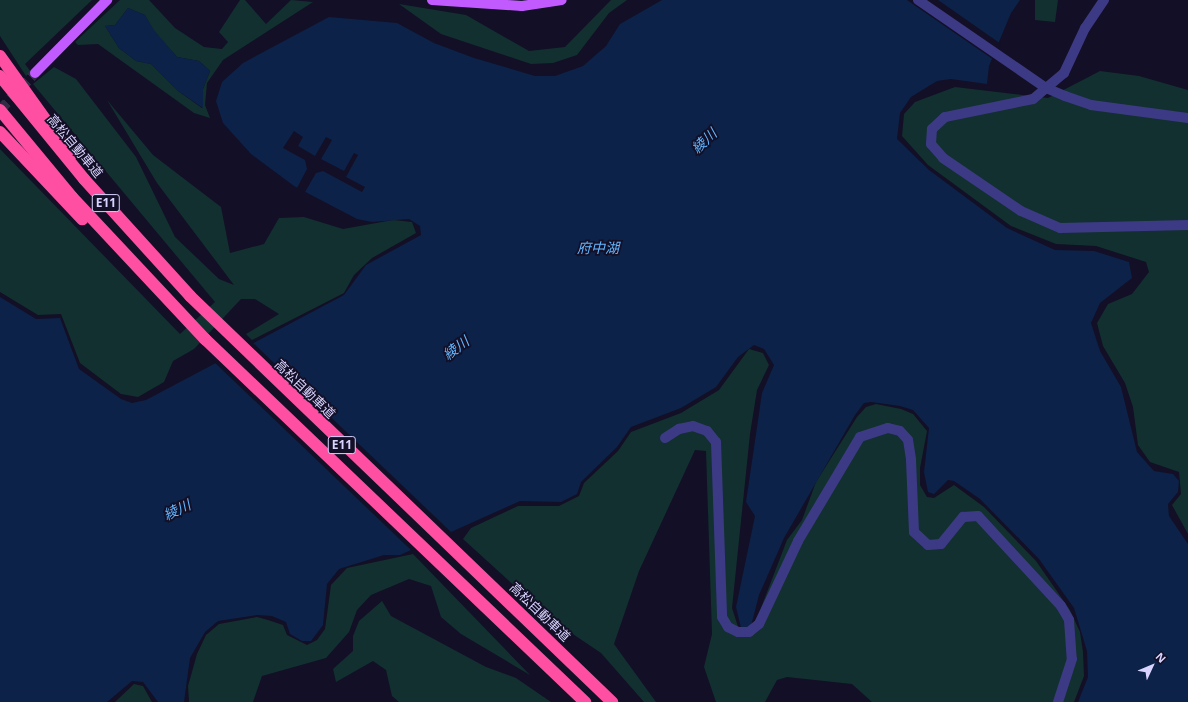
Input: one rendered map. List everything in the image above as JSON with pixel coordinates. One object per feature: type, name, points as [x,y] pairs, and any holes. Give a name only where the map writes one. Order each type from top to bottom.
[{"type":"highway","points":[[0,56],[62,138],[84,179]]},
{"type":"highway","name":"高松自動車道","points":[[0,76],[84,179],[219,325],[612,702]]},
{"type":"highway","name":"E11","points":[[0,110],[72,196],[205,339],[585,702]]},
{"type":"highway","points":[[0,132],[64,201],[177,310]]},
{"type":"main road","points":[[35,73],[107,0]]},
{"type":"main road","points":[[432,0],[522,6],[562,0]]},
{"type":"street","points":[[918,0],[1046,88],[1091,105],[1188,118]]},
{"type":"street","points":[[1104,0],[1085,28],[1070,66],[1033,99],[945,117],[932,129],[931,144],[943,158],[1020,211],[1060,228],[1188,225]]},
{"type":"street","points":[[665,438],[679,429],[693,426],[707,431],[716,442],[722,617],[728,627],[738,632],[750,632],[759,624],[802,534],[860,438],[888,428],[900,431],[908,440],[911,460],[914,532],[928,545],[941,544],[963,517],[978,516],[1061,606],[1069,620],[1072,660],[1058,702]]},
{"type":"green space","points":[[0,0],[92,0],[25,64],[31,72],[26,76],[0,36]]},
{"type":"green space","points":[[120,0],[149,0],[175,28],[204,47],[222,49],[228,42],[219,32],[240,0],[245,0],[266,24],[291,0],[313,2],[223,60],[207,83],[205,105],[210,118],[194,113],[98,44],[78,45],[75,42]],"holes":[[[128,8],[145,15],[153,30],[177,57],[199,61],[210,71],[203,89],[202,108],[178,91],[151,64],[136,61],[119,48],[105,26],[115,25]]]},
{"type":"green space","points":[[611,0],[627,0],[609,13],[577,55],[553,63],[531,64],[441,34],[399,4],[466,15],[529,51],[565,47]]},
{"type":"green space","points":[[1035,0],[1058,0],[1055,22],[1035,20]]},
{"type":"green space","points":[[54,67],[76,79],[136,157],[175,237],[219,279],[234,285],[157,183],[107,100],[153,155],[221,207],[230,253],[264,244],[279,218],[304,217],[343,229],[393,220],[412,222],[416,233],[372,258],[354,275],[344,293],[252,340],[246,334],[279,314],[255,299],[241,299],[194,349],[173,361],[164,382],[138,397],[121,394],[80,363],[61,314],[38,315],[0,292],[0,149],[180,334],[215,302],[33,84]]},
{"type":"green space","points":[[1100,71],[1139,76],[1188,90],[1188,534],[1172,505],[1181,494],[1179,472],[1150,462],[1138,445],[1133,407],[1125,383],[1103,346],[1097,323],[1108,304],[1132,294],[1149,272],[1146,262],[1096,246],[1056,244],[1011,226],[928,165],[902,136],[904,114],[915,102],[955,87],[1048,98]]},
{"type":"green space","points":[[749,349],[763,353],[769,365],[757,390],[750,434],[732,608],[741,636],[756,621],[787,540],[802,520],[816,482],[857,417],[866,407],[876,404],[901,409],[913,414],[927,431],[920,468],[920,485],[927,497],[934,498],[954,485],[984,507],[1036,561],[1070,610],[1080,632],[1083,652],[1084,676],[1074,702],[872,702],[852,684],[787,677],[777,680],[765,702],[716,702],[704,667],[712,634],[706,451],[695,450],[639,571],[614,644],[656,702],[644,702],[601,653],[552,620],[463,539],[471,528],[518,506],[559,506],[579,496],[584,483],[618,451],[631,432],[681,413],[719,390]]},
{"type":"green space","points":[[413,554],[530,675],[461,634],[441,617],[431,586],[409,579],[371,595],[357,610],[349,632],[326,658],[262,676],[253,702],[189,702],[188,686],[197,654],[206,635],[219,624],[257,617],[283,625],[287,635],[307,645],[317,640],[325,629],[331,585],[347,568]]},
{"type":"green space","points":[[382,601],[391,616],[486,667],[516,678],[551,702],[399,702],[392,696],[386,670],[373,661],[336,682],[333,669],[353,651],[353,636],[359,621]]},
{"type":"green space","points":[[134,684],[143,686],[152,702],[115,702]]},
{"type":"water","name":"府中湖","points":[[662,0],[1020,0],[1011,13],[989,66],[987,84],[951,79],[937,81],[911,97],[900,113],[897,139],[929,170],[1007,228],[1055,250],[1094,251],[1129,262],[1132,278],[1100,303],[1091,323],[1100,351],[1121,387],[1137,452],[1154,471],[1173,474],[1179,481],[1178,492],[1168,504],[1169,516],[1188,544],[1188,702],[1078,702],[1088,677],[1087,651],[1074,608],[1039,559],[980,499],[954,481],[948,480],[934,494],[928,492],[924,472],[929,428],[913,410],[900,406],[871,402],[864,403],[855,415],[784,538],[759,595],[751,626],[742,632],[736,607],[755,516],[746,502],[762,393],[774,365],[764,349],[754,345],[738,357],[716,387],[681,408],[631,427],[617,447],[581,482],[577,494],[561,502],[520,501],[400,555],[384,555],[339,569],[327,584],[323,625],[311,641],[302,641],[290,634],[286,622],[272,616],[257,615],[218,621],[205,632],[190,658],[184,702],[158,702],[143,682],[132,681],[107,702],[0,702],[0,297],[36,319],[60,318],[79,369],[121,399],[132,403],[146,400],[344,295],[366,265],[421,235],[420,226],[409,219],[372,222],[357,219],[294,186],[251,154],[223,123],[216,101],[222,82],[243,63],[329,17],[397,23],[434,43],[474,58],[535,76],[555,76],[583,66],[606,46],[620,24]]},
{"type":"water","points":[[128,8],[145,15],[154,30],[177,57],[199,61],[210,71],[203,89],[203,108],[178,91],[151,64],[136,61],[119,48],[105,26],[115,25]]},
{"type":"pier","points":[[907,0],[938,0],[1001,44],[994,60]]},
{"type":"pier","points":[[294,131],[303,137],[298,146],[315,156],[326,137],[332,140],[321,159],[344,171],[354,153],[358,155],[346,177],[365,187],[362,192],[323,171],[316,173],[305,192],[297,188],[307,169],[305,160],[283,148]]},
{"type":"pier","points":[[251,341],[451,532],[412,551],[212,360]]},
{"type":"tunnel","points":[[0,110],[35,73]]},
{"type":"water label","name":"綾川","points":[[704,141]]},
{"type":"water label","name":"綾川","points":[[456,348]]},
{"type":"water label","name":"綾川","points":[[177,510]]}]
